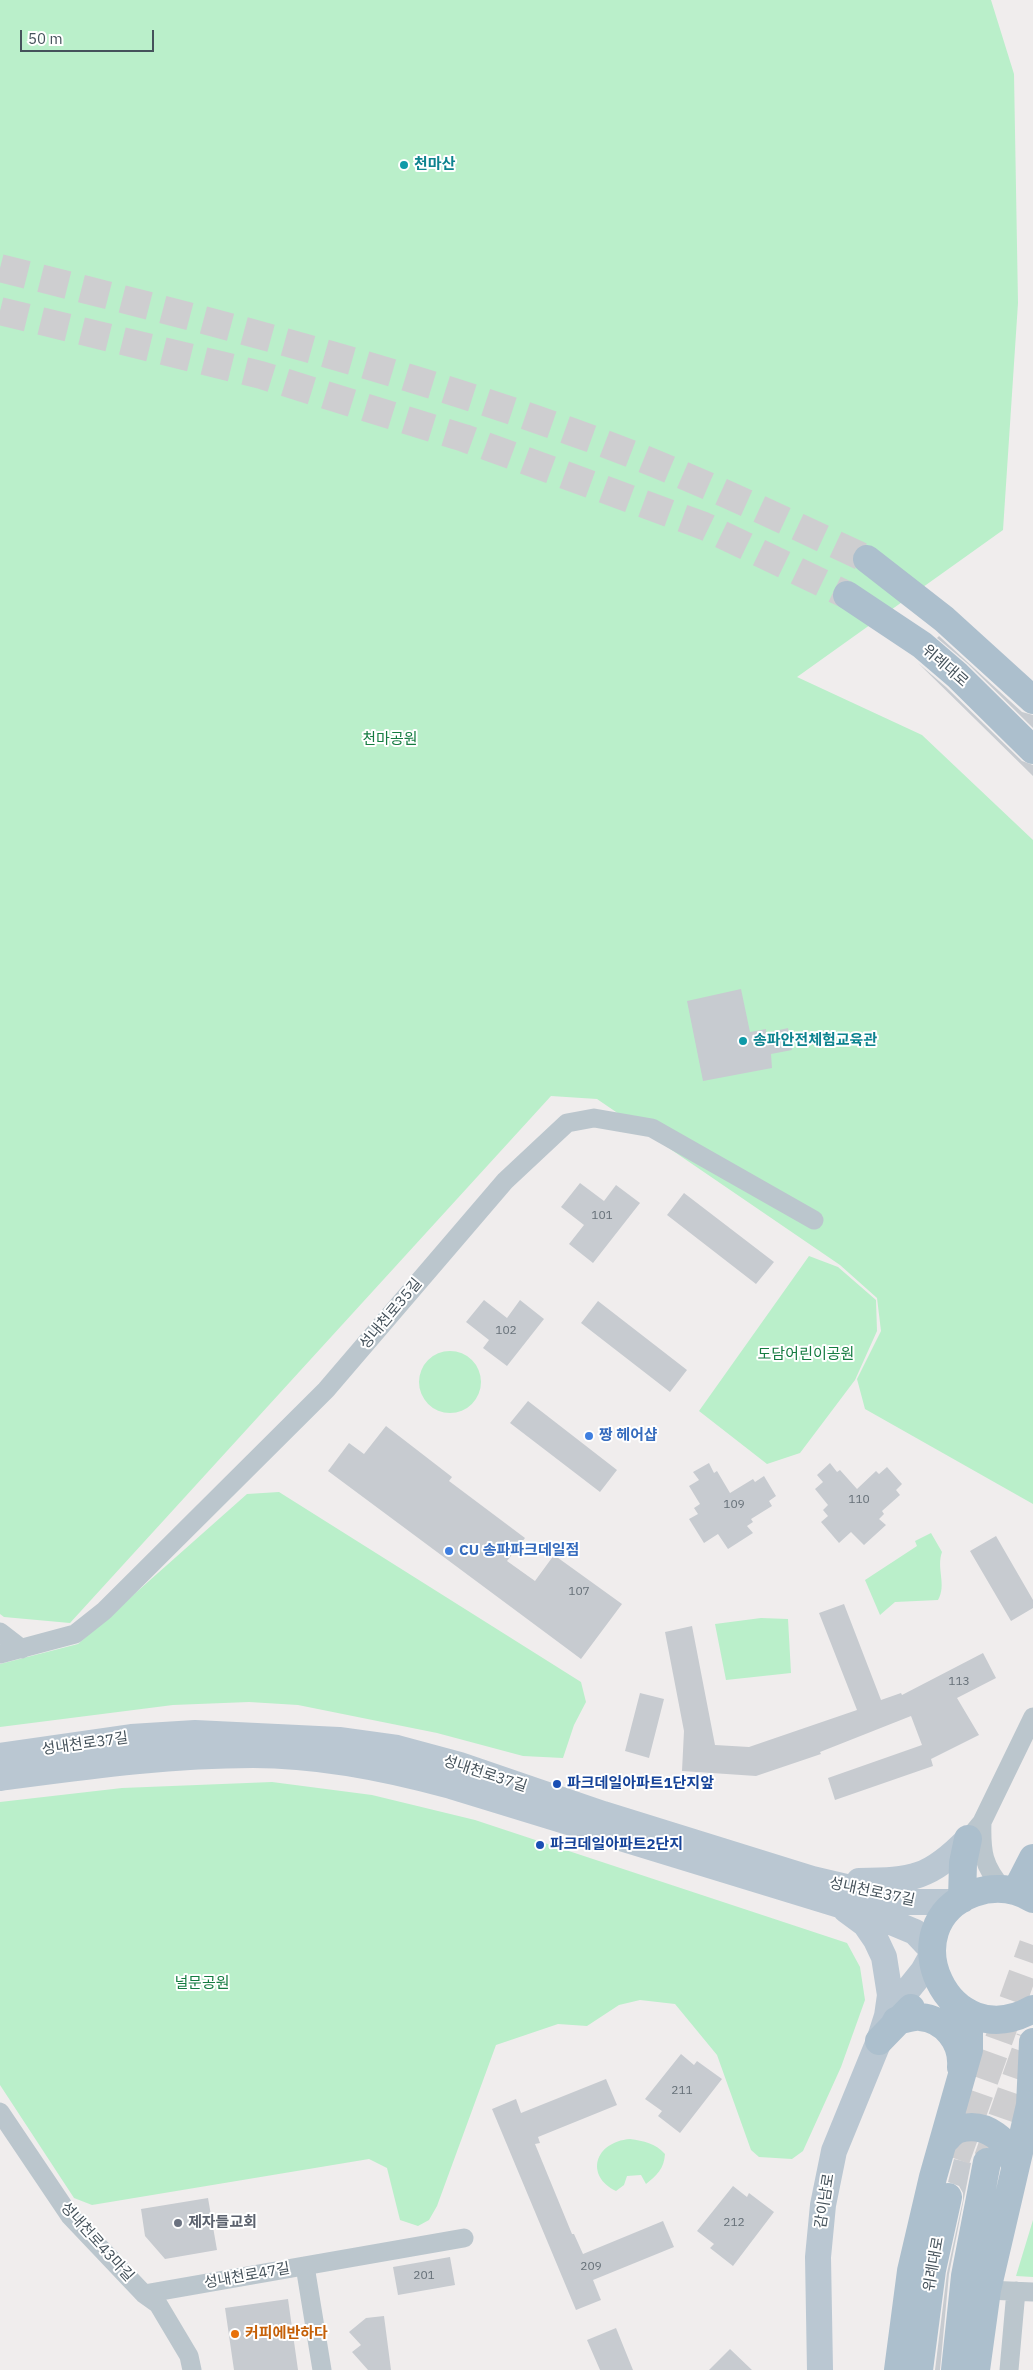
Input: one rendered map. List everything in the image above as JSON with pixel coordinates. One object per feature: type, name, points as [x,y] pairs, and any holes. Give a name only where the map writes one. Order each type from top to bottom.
[{"type":"main road","points":[[866,559],[944,619],[1033,700]]},
{"type":"main road","name":"위례대로","points":[[848,595],[922,645],[957,675],[1033,750]]},
{"type":"main road","name":"성내천로37길","points":[[0,1756],[131,1737],[195,1733],[339,1740],[428,1756],[583,1817],[906,1927],[923,1939],[932,1952]]},
{"type":"main road","name":"성내천로37길","points":[[0,1778],[122,1762],[255,1755],[330,1762],[420,1778],[583,1817],[812,1879],[910,1902],[960,1901]]},
{"type":"main road","points":[[812,1879],[890,1880],[922,1875],[940,1864],[975,1830]]},
{"type":"main road","points":[[960,1901],[963,1863],[975,1830]]},
{"type":"main road","points":[[888,2026],[923,1971],[932,1952],[940,1924],[960,1901],[981,1891],[1017,1893],[1033,1858]]},
{"type":"main road","points":[[841,1906],[865,1924],[876,1940],[884,1957],[890,1995],[888,2026]]},
{"type":"main road","points":[[932,1952],[934,1970],[940,1985],[960,2007],[969,2021],[969,2050],[957,2094]]},
{"type":"main road","points":[[888,2026],[920,2003],[940,2000],[984,2018],[999,2019],[1020,2015],[1033,2009]]},
{"type":"main road","points":[[888,2026],[919,2017],[934,2021],[950,2031],[958,2041],[962,2062],[950,2151]]},
{"type":"main road","name":"감이남로","points":[[820,2370],[818,2257],[823,2205],[834,2152],[888,2026]]},
{"type":"main road","points":[[976,2370],[987,2290],[1031,2100],[1033,2042]]},
{"type":"main road","points":[[898,2370],[911,2272],[958,2130],[977,2128],[992,2132],[1006,2143],[1012,2153],[1015,2166]]},
{"type":"main road","name":"위례대로","points":[[918,2370],[950,2151]]},
{"type":"main road","points":[[954,2370],[965,2276],[987,2162]]},
{"type":"street","name":"성내천로35길","points":[[0,1654],[75,1634],[104,1611],[326,1390],[505,1181],[568,1123],[594,1118],[652,1128],[814,1220]]},
{"type":"street","points":[[0,1632],[22,1649]]},
{"type":"street","points":[[1017,1893],[990,1874],[984,1862],[981,1838],[975,1830],[1033,1717]]},
{"type":"street","name":"성내천로43마길","points":[[0,2112],[70,2216],[144,2294],[158,2304],[189,2356],[192,2370]]},
{"type":"street","points":[[305,2266],[464,2238]]},
{"type":"street","name":"성내천로47길","points":[[144,2294],[305,2266],[322,2370]]},
{"type":"street","points":[[987,2290],[1025,2292],[1009,2370]]},
{"type":"green space","name":"천마공원","points":[[0,0],[991,0],[1014,74],[1018,303],[1003,530],[797,677],[922,735],[1033,840],[1033,1504],[865,1409],[857,1379],[881,1331],[877,1298],[840,1265],[597,1099],[551,1096],[70,1623],[4,1617],[0,1614]]},
{"type":"green space","name":"도담어린이공원","points":[[809,1256],[838,1267],[876,1300],[877,1331],[855,1380],[800,1453],[767,1464],[699,1411]]},
{"type":"green space","points":[[450,1351],[467,1356],[472,1360],[476,1365],[481,1382],[476,1399],[472,1404],[467,1408],[450,1413],[433,1408],[428,1404],[424,1399],[419,1382],[424,1365],[428,1360],[433,1356]]},
{"type":"green space","points":[[279,1492],[581,1682],[586,1702],[574,1725],[563,1758],[523,1756],[437,1733],[298,1705],[249,1702],[173,1705],[0,1727],[0,1664],[78,1644],[247,1494]]},
{"type":"green space","points":[[931,1533],[942,1552],[940,1564],[942,1588],[938,1600],[895,1602],[880,1615],[865,1580],[917,1546],[915,1541]]},
{"type":"green space","points":[[761,1618],[788,1619],[791,1673],[726,1680],[715,1624]]},
{"type":"green space","name":"널문공원","points":[[272,1782],[372,1795],[475,1820],[847,1943],[860,1967],[865,2000],[841,2067],[803,2151],[792,2159],[759,2157],[751,2150],[717,2055],[675,2004],[640,2000],[619,2005],[587,2026],[558,2024],[496,2045],[437,2206],[429,2220],[418,2226],[400,2220],[387,2168],[369,2159],[92,2205],[74,2198],[0,2085],[0,1802],[122,1788]]},
{"type":"green space","points":[[630,2139],[657,2147],[665,2154],[663,2164],[657,2175],[646,2184],[641,2175],[627,2176],[624,2185],[616,2191],[606,2185],[600,2177],[597,2169],[598,2160],[608,2146],[618,2141]]},
{"type":"green space","points":[[1033,2220],[1033,2277],[1016,2276]]},
{"type":"building","points":[[939,636],[1022,712],[1033,715],[1033,728],[968,664],[937,638]]},
{"type":"building","points":[[918,663],[946,687],[1022,761],[1033,765],[1033,776]]},
{"type":"building","name":"송파안전체험교육관","points":[[741,989],[750,1032],[766,1029],[766,1033],[788,1028],[792,1050],[771,1054],[772,1068],[703,1081],[687,1001]]},
{"type":"building","points":[[580,1183],[604,1201],[616,1185],[640,1203],[593,1263],[569,1244],[584,1225],[561,1207]]},
{"type":"building","points":[[684,1193],[774,1262],[756,1284],[667,1215]]},
{"type":"building","points":[[484,1300],[507,1318],[520,1300],[544,1319],[507,1366],[483,1348],[489,1340],[466,1322]]},
{"type":"building","points":[[598,1301],[687,1370],[670,1392],[581,1323]]},
{"type":"building","points":[[528,1401],[617,1470],[600,1492],[510,1423]]},
{"type":"building","points":[[386,1426],[452,1477],[449,1481],[525,1538],[507,1561],[535,1581],[554,1555],[622,1604],[581,1659],[328,1471],[349,1443],[364,1454]]},
{"type":"building","points":[[709,1463],[714,1473],[717,1471],[730,1493],[753,1479],[755,1482],[764,1476],[776,1496],[769,1501],[772,1506],[751,1519],[753,1522],[747,1526],[753,1533],[728,1549],[718,1534],[704,1543],[689,1519],[698,1514],[694,1508],[700,1504],[689,1486],[699,1480],[693,1472]]},
{"type":"building","points":[[830,1463],[837,1472],[840,1470],[857,1489],[876,1471],[879,1474],[887,1467],[902,1484],[896,1490],[900,1495],[882,1511],[884,1514],[879,1519],[886,1525],[864,1545],[851,1532],[839,1543],[821,1522],[828,1516],[823,1510],[828,1505],[815,1489],[823,1482],[817,1475]]},
{"type":"building","points":[[996,1536],[1033,1600],[1033,1608],[1011,1621],[970,1551]]},
{"type":"building","points":[[844,1604],[881,1700],[901,1693],[902,1695],[983,1653],[996,1678],[957,1698],[979,1735],[931,1759],[933,1766],[835,1800],[828,1778],[922,1745],[911,1716],[820,1752],[821,1754],[756,1776],[682,1771],[684,1731],[665,1632],[692,1626],[715,1745],[749,1747],[857,1710],[819,1613]]},
{"type":"building","points":[[640,1693],[664,1699],[649,1758],[625,1751]]},
{"type":"building","points":[[681,2054],[694,2065],[697,2061],[722,2079],[680,2133],[658,2116],[662,2111],[645,2099]]},
{"type":"building","points":[[606,2079],[617,2105],[538,2137],[540,2143],[535,2144],[572,2234],[574,2234],[583,2254],[663,2221],[674,2247],[593,2280],[601,2300],[576,2310],[492,2109],[516,2099],[521,2113]]},
{"type":"building","points":[[954,2159],[971,2163],[949,2274],[940,2370],[935,2370],[947,2273],[963,2200],[963,2193],[959,2186],[948,2182]]},
{"type":"building","points":[[733,2186],[747,2197],[749,2193],[774,2212],[733,2266],[710,2248],[714,2244],[697,2231]]},
{"type":"building","name":"제자들교회","points":[[208,2198],[217,2250],[165,2259],[145,2236],[141,2209]]},
{"type":"building","points":[[450,2257],[455,2285],[398,2295],[393,2267]]},
{"type":"building","points":[[288,2299],[298,2370],[234,2370],[225,2308]]},
{"type":"building","points":[[384,2316],[391,2370],[368,2370],[352,2352],[361,2345],[349,2332],[366,2318]]},
{"type":"building","points":[[616,2328],[633,2370],[600,2370],[587,2340]]},
{"type":"building","points":[[730,2349],[752,2370],[709,2370]]},
{"type":"tunnel","points":[[0,268],[290,343],[504,408],[649,461],[722,492],[867,559]]},
{"type":"tunnel","points":[[0,311],[261,375],[464,438],[704,526],[847,595]]},
{"type":"tunnel","points":[[956,2159],[1033,1945]]},
{"type":"tunnel","points":[[988,2158],[1030,2038]]},
{"type":"place","name":"천마산","points":[[404,165]]},
{"type":"place","name":"송파안전체험교육관","points":[[743,1041]]},
{"type":"place","name":"짱 헤어샵","points":[[589,1436]]},
{"type":"place","name":"CU 송파파크데일점","points":[[449,1551]]},
{"type":"place","name":"파크데일아파트1단지앞","points":[[557,1784]]},
{"type":"place","name":"파크데일아파트2단지","points":[[540,1845]]},
{"type":"place","name":"제자들교회","points":[[178,2223]]},
{"type":"place","name":"커피에반하다","points":[[235,2334]]}]
